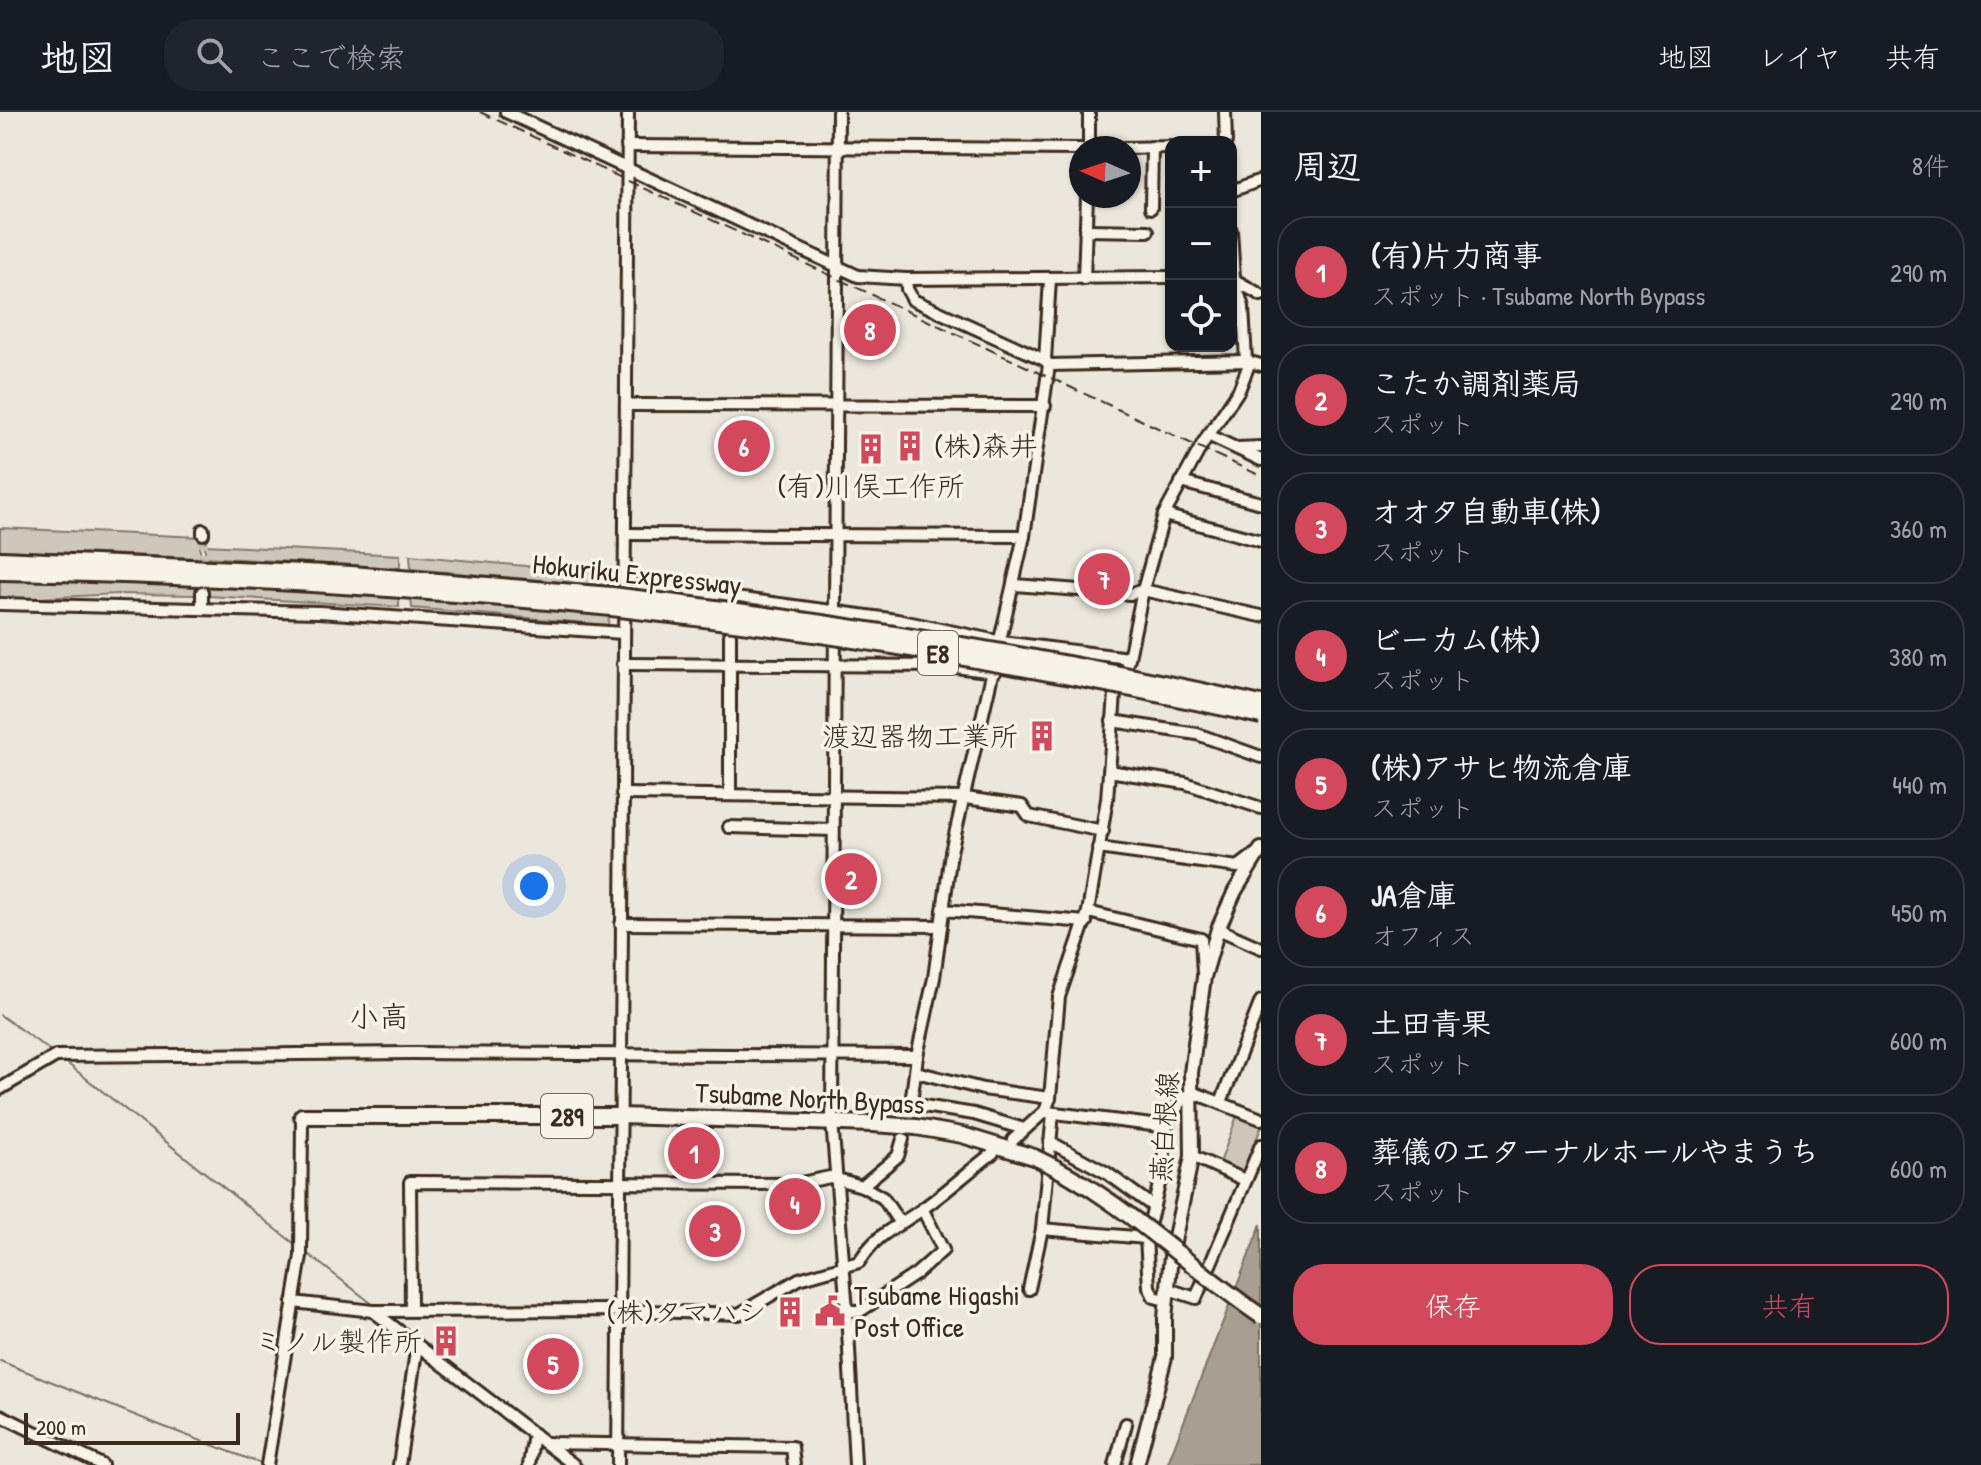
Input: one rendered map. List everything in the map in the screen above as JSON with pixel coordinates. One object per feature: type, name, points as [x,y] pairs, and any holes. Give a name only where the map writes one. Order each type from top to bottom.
[{"type":"highway","name":"Hokuriku Expressway","points":[[0,559],[323,572],[776,616],[960,644],[1158,680],[1261,704]]},
{"type":"highway","name":"Hokuriku Expressway","points":[[0,572],[315,584],[611,602],[940,653],[1261,716]]},
{"type":"highway","name":"Tsubame North Bypass","points":[[302,1116],[619,1116],[832,1121],[937,1130],[1034,1157],[1089,1186],[1261,1316]]},
{"type":"main road","name":"燕白根線","points":[[1137,1465],[1165,1357],[1171,1256],[1192,1156],[1191,1073],[1204,977],[1218,929],[1235,891],[1261,849]]},
{"type":"street","points":[[506,112],[858,276],[906,279],[1165,277]]},
{"type":"street","points":[[618,1465],[628,112]]},
{"type":"street","points":[[838,112],[831,1054],[832,1121],[855,1465]]},
{"type":"street","points":[[1089,112],[1089,136]]},
{"type":"street","points":[[1225,112],[1226,136]]},
{"type":"street","points":[[627,146],[1069,149]]},
{"type":"street","points":[[1141,147],[1165,147]]},
{"type":"street","points":[[1151,208],[1152,147]]},
{"type":"street","points":[[1237,189],[1261,180]]},
{"type":"street","points":[[1084,279],[1086,208]]},
{"type":"street","points":[[1085,230],[1148,231]]},
{"type":"street","points":[[906,279],[913,300],[1047,362],[1252,363]]},
{"type":"street","points":[[1024,1129],[974,1114],[911,1104],[917,1056],[934,978],[951,852],[1002,642],[1024,536],[1045,406],[1050,279]]},
{"type":"street","points":[[1029,1289],[1042,1229],[1059,997],[1087,917],[1103,831],[1115,694],[1129,658],[1143,590],[1164,515],[1252,363],[1243,307],[1232,280]]},
{"type":"street","points":[[1234,280],[1261,295]]},
{"type":"street","points":[[627,405],[1045,406]]},
{"type":"street","points":[[1208,435],[1261,460]]},
{"type":"street","points":[[1236,448],[1261,447]]},
{"type":"street","points":[[1181,482],[1261,503]]},
{"type":"street","points":[[1164,515],[1261,541]]},
{"type":"street","points":[[625,534],[1024,536]]},
{"type":"street","points":[[625,583],[897,620],[1002,642],[1129,658]]},
{"type":"street","points":[[1015,585],[1130,594],[1143,590],[1261,616]]},
{"type":"street","points":[[202,592],[202,608]]},
{"type":"street","points":[[0,604],[414,617],[623,633]]},
{"type":"street","points":[[730,635],[730,795]]},
{"type":"street","points":[[623,664],[947,666],[995,672]]},
{"type":"street","points":[[1112,721],[1197,734],[1261,757]]},
{"type":"street","points":[[1109,771],[1185,783],[1261,808]]},
{"type":"street","points":[[622,794],[965,798],[1022,806],[1029,816],[1103,831]]},
{"type":"street","points":[[729,827],[833,830]]},
{"type":"street","points":[[1098,848],[1238,867],[1261,849]]},
{"type":"street","points":[[943,910],[1087,917],[1201,939],[1204,977]]},
{"type":"street","points":[[621,924],[941,926]]},
{"type":"street","points":[[1218,929],[1261,948]]},
{"type":"street","points":[[1221,1102],[1261,1001]]},
{"type":"street","points":[[0,1089],[56,1056],[917,1056]]},
{"type":"street","points":[[916,1072],[983,1089],[1050,1098]]},
{"type":"street","points":[[1261,1119],[1192,1092],[1183,1099],[1167,1123],[1164,1160],[1146,1238],[1149,1287],[1154,1297],[1167,1294],[1196,1298],[1261,1145]]},
{"type":"street","points":[[1013,1140],[1049,1112],[1160,1126],[1167,1123]]},
{"type":"street","points":[[267,1465],[301,1256],[302,1116]]},
{"type":"street","points":[[862,1186],[898,1156],[903,1139]]},
{"type":"street","points":[[1050,1142],[1107,1173],[1154,1207]]},
{"type":"street","points":[[293,1302],[373,1311],[618,1310],[739,1314],[799,1279],[859,1262],[870,1245],[899,1222],[923,1210],[993,1153]]},
{"type":"street","points":[[1192,1156],[1245,1180]]},
{"type":"street","points":[[411,1310],[410,1182],[796,1184],[825,1177],[862,1186],[883,1198],[899,1222]]},
{"type":"street","points":[[847,1311],[860,1311],[916,1274],[943,1250],[923,1210]]},
{"type":"street","points":[[1042,1229],[1146,1238]]},
{"type":"street","points":[[373,1311],[574,1465]]},
{"type":"street","points":[[399,1465],[417,1345]]},
{"type":"street","points":[[0,1415],[102,1465]]},
{"type":"street","points":[[1115,1465],[1126,1424]]},
{"type":"street","points":[[529,1465],[534,1434]]},
{"type":"street","points":[[545,1443],[792,1447],[794,1465]]},
{"type":"shaded area","points":[[0,528],[200,537],[200,558],[0,550]]},
{"type":"shaded area","points":[[205,545],[400,555],[400,568],[205,557]]},
{"type":"shaded area","points":[[410,555],[609,574],[608,586],[411,569]]},
{"type":"shaded area","points":[[0,579],[199,585],[195,595],[118,594],[0,600]]},
{"type":"shaded area","points":[[206,586],[399,597],[399,607],[208,596]]},
{"type":"shaded area","points":[[411,597],[609,614],[608,625],[412,608]]},
{"type":"shaded area","points":[[1238,1113],[1261,1123],[1242,1173],[1220,1163]]},
{"type":"shaded area","points":[[1261,1224],[1261,1465],[1167,1465]]},
{"type":"waterway","points":[[0,1015],[55,1054]]},
{"type":"waterway","points":[[63,1060],[296,1245]]},
{"type":"waterway","points":[[304,1251],[375,1306]]},
{"type":"waterway","points":[[0,1361],[265,1465]]},
{"type":"waterway","points":[[453,1366],[547,1438]]},
{"type":"waterway","points":[[561,1449],[583,1465]]},
{"type":"tunnel","points":[[202,592],[203,534]]},
{"type":"railway","points":[[480,112],[1261,476]]},
{"type":"place","name":"葬儀のエターナルホールやまうち","points":[[870,330]]},
{"type":"place","name":"JA倉庫","points":[[744,446]]},
{"type":"place","name":"(株)森井","points":[[910,446]]},
{"type":"place","name":"(有)川俣工作所","points":[[871,449]]},
{"type":"place","name":"土田青果","points":[[1104,579]]},
{"type":"place","name":"渡辺器物工業所","points":[[1042,736]]},
{"type":"place","name":"こたか調剤薬局","points":[[851,879]]},
{"type":"place","name":"(有)片力商事","points":[[694,1153]]},
{"type":"place","name":"ビーカム(株)","points":[[795,1204]]},
{"type":"place","name":"オオタ自動車(株)","points":[[715,1231]]},
{"type":"place","name":"Tsubame Higashi Post Office","points":[[830,1311]]},
{"type":"place","name":"(株)タマハシ","points":[[790,1312]]},
{"type":"place","name":"ミノル製作所","points":[[446,1341]]},
{"type":"place","name":"(株)アサヒ物流倉庫","points":[[553,1364]]},
{"type":"district","name":"小高","points":[[379,1016]]}]
